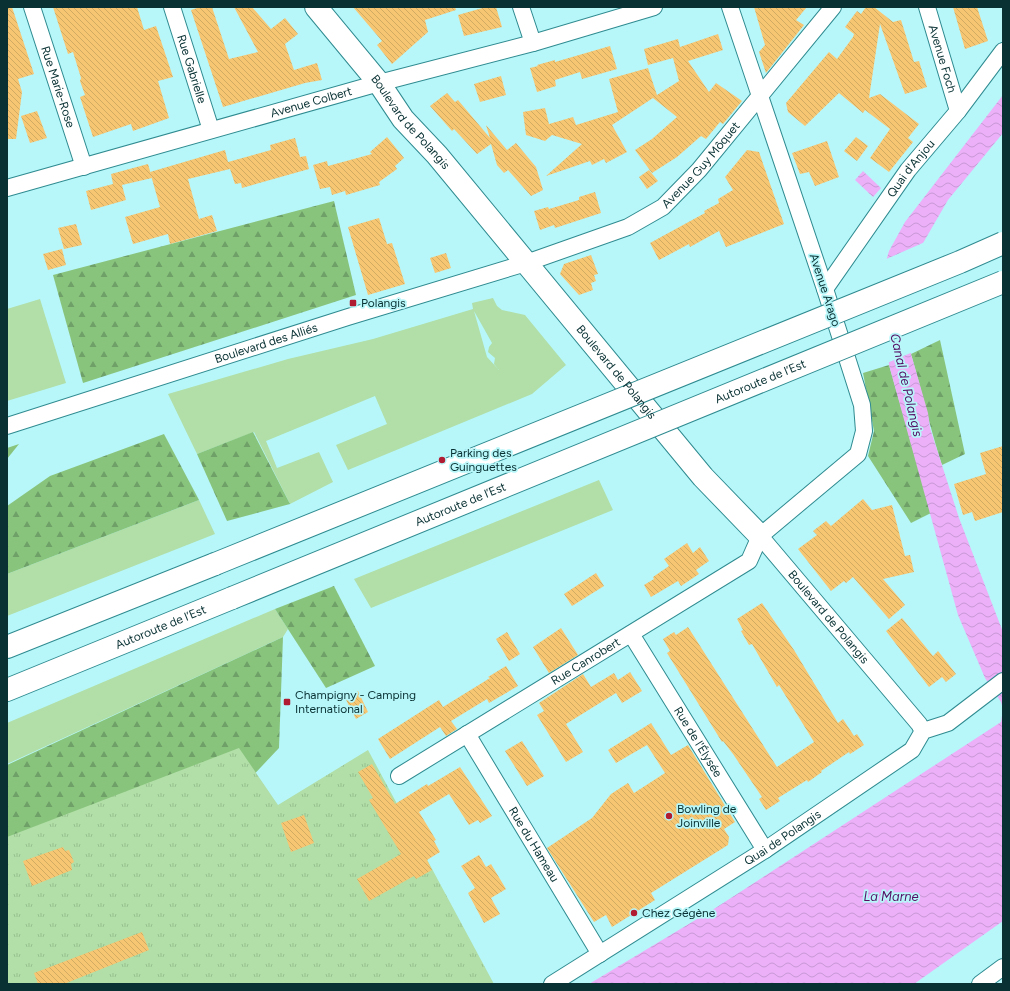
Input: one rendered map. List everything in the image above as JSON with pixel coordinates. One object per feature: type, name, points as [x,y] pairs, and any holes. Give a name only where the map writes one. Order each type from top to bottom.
[{"type":"main road","name":"Boulevard de Polangis","points":[[316,7],[379,83],[403,119],[437,155],[703,477],[760,536]]},
{"type":"main road","points":[[7,647],[215,564],[1003,243]]},
{"type":"main road","name":"Autoroute de l’Est","points":[[7,690],[1003,282]]},
{"type":"street","name":"Rue Marie-Rose","points":[[32,7],[84,167]]},
{"type":"street","name":"Rue Gabrielle","points":[[172,7],[211,130]]},
{"type":"street","points":[[521,7],[533,43]]},
{"type":"street","name":"Avenue Colbert","points":[[7,188],[379,83],[533,43],[654,7]]},
{"type":"street","name":"Avenue Arago","points":[[730,7],[862,405],[864,430],[858,454],[760,536]]},
{"type":"street","name":"Avenue Guy Môquet","points":[[526,263],[628,227],[663,207],[699,170],[833,7]]},
{"type":"street","name":"Avenue Foch","points":[[927,7],[958,111]]},
{"type":"street","name":"Quai d'Anjou","points":[[825,290],[908,170],[958,111],[1003,51]]},
{"type":"street","name":"Boulevard des Alliés","points":[[7,426],[355,315],[526,263]]},
{"type":"street","name":"Rue Canrobert","points":[[399,776],[749,561],[760,536]]},
{"type":"street","name":"Boulevard de Polangis","points":[[760,536],[919,724],[923,731]]},
{"type":"street","name":"Rue de l'Élysée","points":[[631,634],[765,850]]},
{"type":"street","points":[[923,731],[948,723],[988,694],[1003,681]]},
{"type":"street","name":"Quai de Polangis","points":[[552,984],[765,850],[912,750],[923,731]]},
{"type":"street","name":"Rue du Hameau","points":[[467,734],[600,954]]},
{"type":"street","points":[[980,984],[1003,967]]},
{"type":"green space","points":[[334,201],[356,295],[83,383],[53,275]]},
{"type":"green space","points":[[493,298],[497,306],[502,310],[525,315],[566,365],[532,394],[348,470],[336,445],[387,424],[375,396],[266,441],[277,468],[319,452],[333,482],[290,504],[254,432],[197,454],[168,394],[288,359],[373,339],[473,309],[472,303]],"holes":[[[474,311],[492,343],[488,352],[495,358],[494,364],[499,370],[487,357]]]},
{"type":"green space","points":[[40,299],[66,383],[7,401],[7,309]]},
{"type":"green space","points":[[940,340],[965,454],[942,465],[911,354]]},
{"type":"green space","points":[[889,365],[931,513],[911,523],[868,456],[874,431],[863,373]]},
{"type":"green space","points":[[253,432],[290,504],[227,521],[197,454]]},
{"type":"green space","points":[[164,434],[199,500],[7,574],[7,506],[50,476]]},
{"type":"green space","points":[[19,444],[7,459],[7,448]]},
{"type":"green space","points":[[599,480],[613,510],[371,608],[354,579]]},
{"type":"green space","points":[[199,500],[215,534],[7,616],[7,574]]},
{"type":"green space","points":[[334,586],[375,666],[326,688],[275,609]]},
{"type":"green space","points":[[275,609],[288,629],[283,637],[7,764],[7,723]]},
{"type":"green space","points":[[283,637],[279,748],[209,822],[7,838],[7,765]]},
{"type":"green space","points":[[239,748],[278,805],[368,750],[494,984],[7,984],[7,837]]},
{"type":"water","name":"Canal de Polangis","points":[[1003,95],[1003,133],[948,200],[908,269],[911,354],[928,413],[930,428],[959,518],[1003,632],[1003,709],[1001,702],[985,678],[958,615],[889,365],[882,275],[889,251],[905,222]]},
{"type":"water","points":[[863,171],[881,188],[873,197],[855,180]]},
{"type":"water","name":"La Marne","points":[[1003,709],[1003,921],[914,984],[589,984],[717,907],[1001,722]]},
{"type":"pier","points":[[925,242],[910,270],[913,352],[887,363],[880,275],[884,260]]},
{"type":"building","points":[[7,7],[12,7],[34,74],[18,79],[22,92],[16,139],[7,139]]},
{"type":"building","points":[[53,7],[137,7],[144,30],[156,26],[173,77],[158,81],[169,118],[133,131],[131,124],[93,137],[80,97],[85,95],[73,52],[68,54]]},
{"type":"building","points":[[200,7],[212,7],[229,59],[258,52],[234,7],[252,7],[271,29],[285,18],[298,34],[285,44],[294,70],[317,63],[322,80],[305,83],[223,107],[191,10]]},
{"type":"building","points":[[353,7],[455,7],[456,10],[425,20],[428,32],[392,64],[377,45],[382,41]]},
{"type":"building","points":[[486,7],[496,7],[502,27],[464,36],[458,15]]},
{"type":"building","points":[[754,7],[807,7],[796,20],[804,25],[766,73],[759,52],[765,45]]},
{"type":"building","points":[[866,7],[874,7],[893,22],[901,20],[914,62],[919,61],[927,87],[905,94],[880,24],[869,98],[880,94],[919,124],[908,138],[913,142],[889,172],[870,158],[890,129],[865,110],[863,113],[839,93],[805,126],[788,112],[786,103],[829,52],[837,59],[854,34],[845,27],[857,11],[861,14]]},
{"type":"building","points":[[953,7],[977,7],[988,41],[965,49]]},
{"type":"building","points":[[718,34],[723,50],[688,61],[709,92],[716,83],[742,101],[723,124],[720,122],[706,139],[701,136],[677,157],[652,173],[635,150],[652,139],[677,117],[653,98],[612,125],[627,152],[606,163],[604,159],[592,165],[590,161],[546,176],[582,144],[552,135],[545,141],[526,135],[523,112],[545,108],[549,124],[573,117],[576,125],[618,112],[609,79],[648,68],[657,95],[679,81],[673,58],[648,65],[644,49],[678,39],[680,47]]},
{"type":"building","points":[[610,46],[617,69],[582,79],[580,72],[555,80],[556,86],[537,92],[530,68]]},
{"type":"building","points":[[501,76],[506,95],[480,102],[474,84]]},
{"type":"building","points":[[447,93],[455,102],[458,100],[490,138],[486,125],[507,150],[516,143],[536,167],[543,190],[531,196],[508,170],[504,173],[497,165],[491,144],[477,154],[454,129],[452,131],[430,106]]},
{"type":"building","points":[[37,111],[47,138],[30,143],[21,116]]},
{"type":"building","points":[[387,137],[404,158],[395,166],[397,169],[379,182],[380,185],[346,195],[345,191],[332,195],[330,187],[320,189],[313,165],[327,161],[328,166],[372,154],[370,152]]},
{"type":"building","points":[[856,137],[868,146],[857,161],[844,151]]},
{"type":"building","points":[[295,138],[300,157],[306,156],[309,169],[242,188],[241,183],[235,184],[230,169],[188,179],[199,219],[212,215],[217,231],[170,244],[168,234],[133,244],[125,217],[160,207],[150,172],[225,150],[228,162],[271,150],[270,145]]},
{"type":"building","points":[[827,141],[839,177],[815,186],[809,172],[800,174],[792,153]]},
{"type":"building","points":[[747,150],[759,152],[784,224],[726,247],[719,231],[690,247],[689,244],[659,260],[650,243],[705,213],[704,211],[719,203],[718,199],[733,190],[725,177]]},
{"type":"building","points":[[148,164],[152,178],[122,185],[126,200],[91,210],[86,191],[113,184],[111,174]]},
{"type":"building","points":[[649,170],[658,181],[647,189],[639,177]]},
{"type":"building","points":[[595,192],[601,213],[555,228],[554,225],[540,230],[534,211],[548,207],[549,209],[579,200],[579,197]]},
{"type":"building","points":[[379,218],[387,244],[392,243],[405,284],[368,295],[348,227]]},
{"type":"building","points":[[76,224],[82,245],[64,249],[58,228]]},
{"type":"building","points":[[62,249],[66,265],[48,270],[43,254]]},
{"type":"building","points":[[446,253],[451,268],[435,273],[430,258]]},
{"type":"building","points":[[591,255],[598,274],[594,275],[596,281],[591,283],[593,290],[579,295],[560,274],[564,264]]},
{"type":"building","points":[[1003,446],[1003,512],[975,521],[972,512],[963,515],[954,484],[986,474],[980,453]]},
{"type":"building","points":[[863,499],[872,510],[892,505],[905,556],[910,555],[914,572],[883,579],[905,605],[889,619],[853,577],[846,583],[844,581],[831,591],[798,549],[817,535],[813,531],[826,521],[831,526]]},
{"type":"building","points":[[687,543],[693,553],[700,547],[709,561],[696,570],[699,574],[681,586],[678,581],[651,597],[644,585],[654,579],[653,577],[669,566],[664,559]]},
{"type":"building","points":[[596,573],[604,586],[572,606],[564,594]]},
{"type":"building","points":[[762,603],[794,650],[838,723],[843,719],[854,736],[857,734],[864,745],[850,754],[849,752],[821,771],[822,772],[808,782],[807,780],[778,798],[780,801],[766,810],[759,799],[762,797],[733,754],[723,741],[722,742],[667,653],[670,651],[663,639],[674,632],[676,635],[688,627],[777,767],[814,742],[779,685],[777,687],[752,644],[749,645],[741,631],[743,630],[737,619]]},
{"type":"building","points":[[902,618],[933,656],[938,651],[956,674],[946,682],[942,677],[929,687],[886,631]]},
{"type":"building","points":[[561,628],[578,655],[549,673],[533,647]]},
{"type":"building","points":[[507,632],[520,654],[509,661],[496,639]]},
{"type":"building","points":[[506,666],[518,686],[489,703],[487,699],[451,721],[457,729],[446,736],[440,727],[390,759],[378,739],[439,700],[443,707],[490,678],[488,677]]},
{"type":"building","points":[[630,672],[642,691],[622,703],[616,693],[566,724],[583,752],[566,762],[537,715],[544,711],[539,703],[583,674],[591,687],[614,673],[618,680]]},
{"type":"building","points":[[358,691],[368,712],[356,719],[345,698]]},
{"type":"building","points":[[651,723],[671,755],[688,745],[735,822],[724,829],[729,837],[728,845],[651,893],[655,900],[612,927],[606,915],[594,922],[547,848],[592,818],[611,794],[628,783],[634,793],[665,773],[647,745],[616,763],[608,750]]},
{"type":"building","points":[[522,741],[544,776],[527,786],[505,751]]},
{"type":"building","points":[[372,764],[395,804],[427,784],[428,786],[460,767],[492,816],[480,823],[478,820],[469,825],[449,794],[419,812],[436,840],[434,841],[440,852],[427,860],[432,870],[416,879],[414,876],[369,901],[357,879],[401,854],[369,800],[373,798],[358,772]]},
{"type":"building","points":[[304,815],[314,843],[291,852],[281,823]]},
{"type":"building","points":[[63,847],[65,851],[69,850],[74,862],[71,864],[72,870],[32,886],[23,861]]},
{"type":"building","points":[[479,855],[486,867],[491,864],[506,889],[491,898],[500,914],[484,923],[468,893],[475,888],[461,866]]},
{"type":"building","points":[[142,932],[149,950],[64,984],[38,984],[34,973]]},
{"type":"place","name":"Polangis","points":[[353,303]]},
{"type":"place","name":"Parking des Guinguettes","points":[[442,460]]},
{"type":"place","name":"Champigny - Camping International","points":[[287,702]]},
{"type":"place","name":"Bowling de Joinville","points":[[669,816]]},
{"type":"place","name":"Chez Gégène","points":[[634,913]]}]
